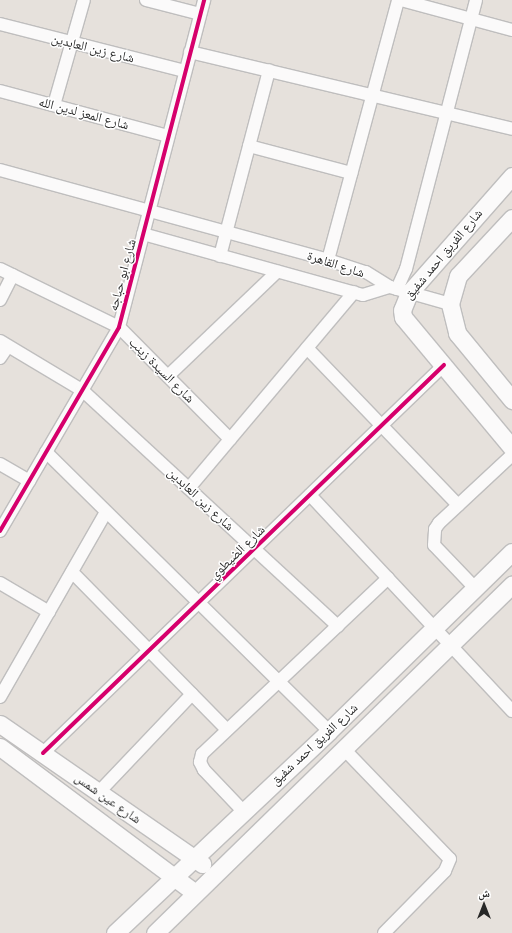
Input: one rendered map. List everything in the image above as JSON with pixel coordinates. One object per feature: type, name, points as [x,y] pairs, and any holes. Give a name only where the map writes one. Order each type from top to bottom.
[{"type":"street","points":[[54,105],[84,0]]},
{"type":"street","points":[[146,0],[200,14]]},
{"type":"street","name":"شارع ابو حباجه","points":[[0,531],[119,327],[204,0]]},
{"type":"street","points":[[328,260],[399,0],[512,30]]},
{"type":"street","points":[[450,304],[398,290],[406,269],[476,0]]},
{"type":"street","name":"شارع زين العابدين","points":[[0,24],[185,71]]},
{"type":"street","points":[[190,52],[512,129]]},
{"type":"street","points":[[220,256],[268,70]]},
{"type":"street","name":"شارع المعز لدين الله","points":[[0,91],[168,136]]},
{"type":"street","points":[[249,146],[351,173]]},
{"type":"street","name":"شارع القاهرة","points":[[0,170],[328,260],[366,272],[398,290]]},
{"type":"street","name":"شارع الفريق احمد شفيق","points":[[512,176],[398,290],[402,303],[403,317],[512,448]]},
{"type":"street","name":"شارع الفريق احمد شفيق","points":[[512,218],[458,276],[450,304],[457,333],[512,400]]},
{"type":"street","name":"شارع القاهرة","points":[[143,234],[363,295],[398,290]]},
{"type":"street","name":"شارع السيدة زينب","points":[[0,269],[119,327],[230,439]]},
{"type":"street","points":[[168,376],[277,272]]},
{"type":"street","points":[[0,300],[13,275]]},
{"type":"street","points":[[189,488],[354,292]]},
{"type":"street","points":[[0,358],[4,343]]},
{"type":"street","name":"شارع زين العابدين","points":[[4,343],[82,390],[338,626]]},
{"type":"street","points":[[307,348],[458,504]]},
{"type":"street","name":"شارع الضيطوي","points":[[43,753],[444,365]]},
{"type":"street","points":[[46,452],[329,732]]},
{"type":"street","points":[[476,588],[434,545],[435,529],[439,522],[512,455]]},
{"type":"street","points":[[0,464],[29,481]]},
{"type":"street","points":[[310,495],[512,711]]},
{"type":"street","points":[[0,697],[106,512]]},
{"type":"street","name":"شارع الفريق احمد شفيق","points":[[115,933],[243,811],[329,732],[512,552]]},
{"type":"street","points":[[72,572],[227,730]]},
{"type":"street","points":[[243,811],[204,770],[200,762],[202,754],[388,578]]},
{"type":"street","points":[[0,583],[49,612]]},
{"type":"street","name":"شارع الفريق احمد شفيق","points":[[155,933],[450,643],[512,586]]},
{"type":"street","points":[[99,792],[192,694]]},
{"type":"street","name":"شارع عين شمس","points":[[0,724],[214,874]]},
{"type":"street","name":"شارع عين شمس","points":[[0,747],[195,893]]},
{"type":"street","points":[[343,748],[450,859],[445,871],[384,933]]},
{"type":"cycle path","points":[[0,531],[119,327],[204,0]]},
{"type":"cycle path","points":[[43,753],[444,365]]}]
